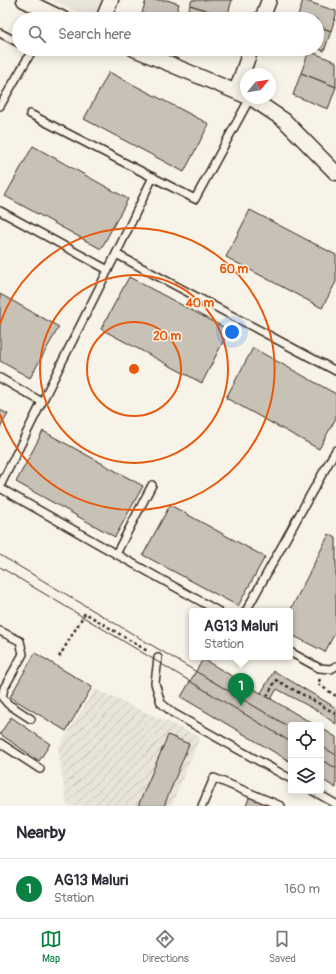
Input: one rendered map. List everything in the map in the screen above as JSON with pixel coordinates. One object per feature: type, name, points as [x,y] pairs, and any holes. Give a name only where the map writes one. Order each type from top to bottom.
[{"type":"street","points":[[24,0],[46,12]]},
{"type":"street","points":[[265,12],[269,0]]},
{"type":"street","points":[[105,12],[108,1]]},
{"type":"street","points":[[151,56],[240,93]]},
{"type":"street","points":[[247,68],[249,56]]},
{"type":"street","points":[[259,104],[284,120],[336,173]]},
{"type":"lane","points":[[0,33],[12,39]]},
{"type":"lane","points":[[0,106],[28,56]]},
{"type":"lane","points":[[30,114],[195,199],[247,104]]},
{"type":"lane","points":[[153,177],[0,487],[213,608]]},
{"type":"lane","points":[[0,211],[108,270]]},
{"type":"lane","points":[[116,254],[336,371]]},
{"type":"lane","points":[[0,378],[42,402]]},
{"type":"lane","points":[[248,608],[336,450]]},
{"type":"lane","points":[[116,554],[152,485]]},
{"type":"lane","points":[[0,631],[20,641],[23,654],[4,688],[2,697],[8,704],[31,719]]},
{"type":"lane","points":[[293,654],[318,668],[331,669],[336,666]]},
{"type":"lane","points":[[158,658],[155,683],[161,703],[173,713],[288,777]]},
{"type":"lane","points":[[0,743],[40,769]]},
{"type":"lane","points":[[202,806],[214,778],[281,806]]},
{"type":"lane","points":[[318,794],[336,804]]},
{"type":"path","points":[[59,657],[85,613],[158,658]]},
{"type":"path","points":[[324,668],[318,684],[336,696]]},
{"type":"path","points":[[267,696],[276,680],[336,714]]},
{"type":"shaded area","points":[[53,0],[102,0],[98,12],[77,12]]},
{"type":"shaded area","points":[[95,689],[200,737],[171,806],[67,806],[58,748]]},
{"type":"building","points":[[146,0],[167,0],[179,4],[176,12],[142,12]]},
{"type":"building","points":[[192,0],[232,0],[228,12],[212,12],[190,5]]},
{"type":"building","points":[[303,0],[336,11],[331,31],[324,28],[324,12],[299,12]]},
{"type":"building","points":[[190,5],[212,12],[188,12]]},
{"type":"building","points":[[324,28],[331,31],[324,51]]},
{"type":"building","points":[[307,56],[321,56],[336,62],[336,87],[301,73]]},
{"type":"building","points":[[109,72],[209,124],[184,172],[84,119]]},
{"type":"building","points":[[301,73],[336,87],[328,109],[293,95]]},
{"type":"building","points":[[33,146],[128,199],[101,249],[5,196]]},
{"type":"building","points":[[250,210],[336,255],[336,282],[322,308],[226,257]]},
{"type":"building","points":[[129,277],[229,330],[202,383],[101,329]]},
{"type":"building","points":[[0,294],[59,327],[30,378],[0,361]]},
{"type":"building","points":[[253,348],[336,394],[336,418],[319,449],[226,398]]},
{"type":"building","points":[[0,410],[8,414],[0,428]]},
{"type":"building","points":[[43,431],[143,486],[115,537],[16,482]]},
{"type":"building","points":[[170,505],[265,557],[238,606],[143,555]]},
{"type":"building","points":[[329,534],[336,538],[336,631],[325,652],[293,636],[293,608],[292,608]]},
{"type":"building","points":[[35,653],[92,687],[66,731],[10,697]]},
{"type":"building","points":[[202,660],[310,722],[288,722],[288,760],[181,697]]},
{"type":"building","points":[[274,671],[336,708],[336,724],[316,710],[277,689],[271,699],[261,693]]},
{"type":"building","points":[[11,717],[50,744],[39,761],[0,734]]},
{"type":"building","points":[[324,730],[336,737],[336,788],[324,781]]},
{"type":"building","points":[[168,735],[189,744],[164,806],[138,806]]},
{"type":"building","points":[[250,795],[268,801],[266,806],[246,806]]},
{"type":"tram line","points":[[0,555],[288,726]]},
{"type":"tram line","points":[[0,567],[288,740]]},
{"type":"tram line","points":[[324,748],[336,755]]},
{"type":"tram line","points":[[324,762],[336,768]]},
{"type":"place","name":"AG13 Maluri","points":[[241,706]]}]
